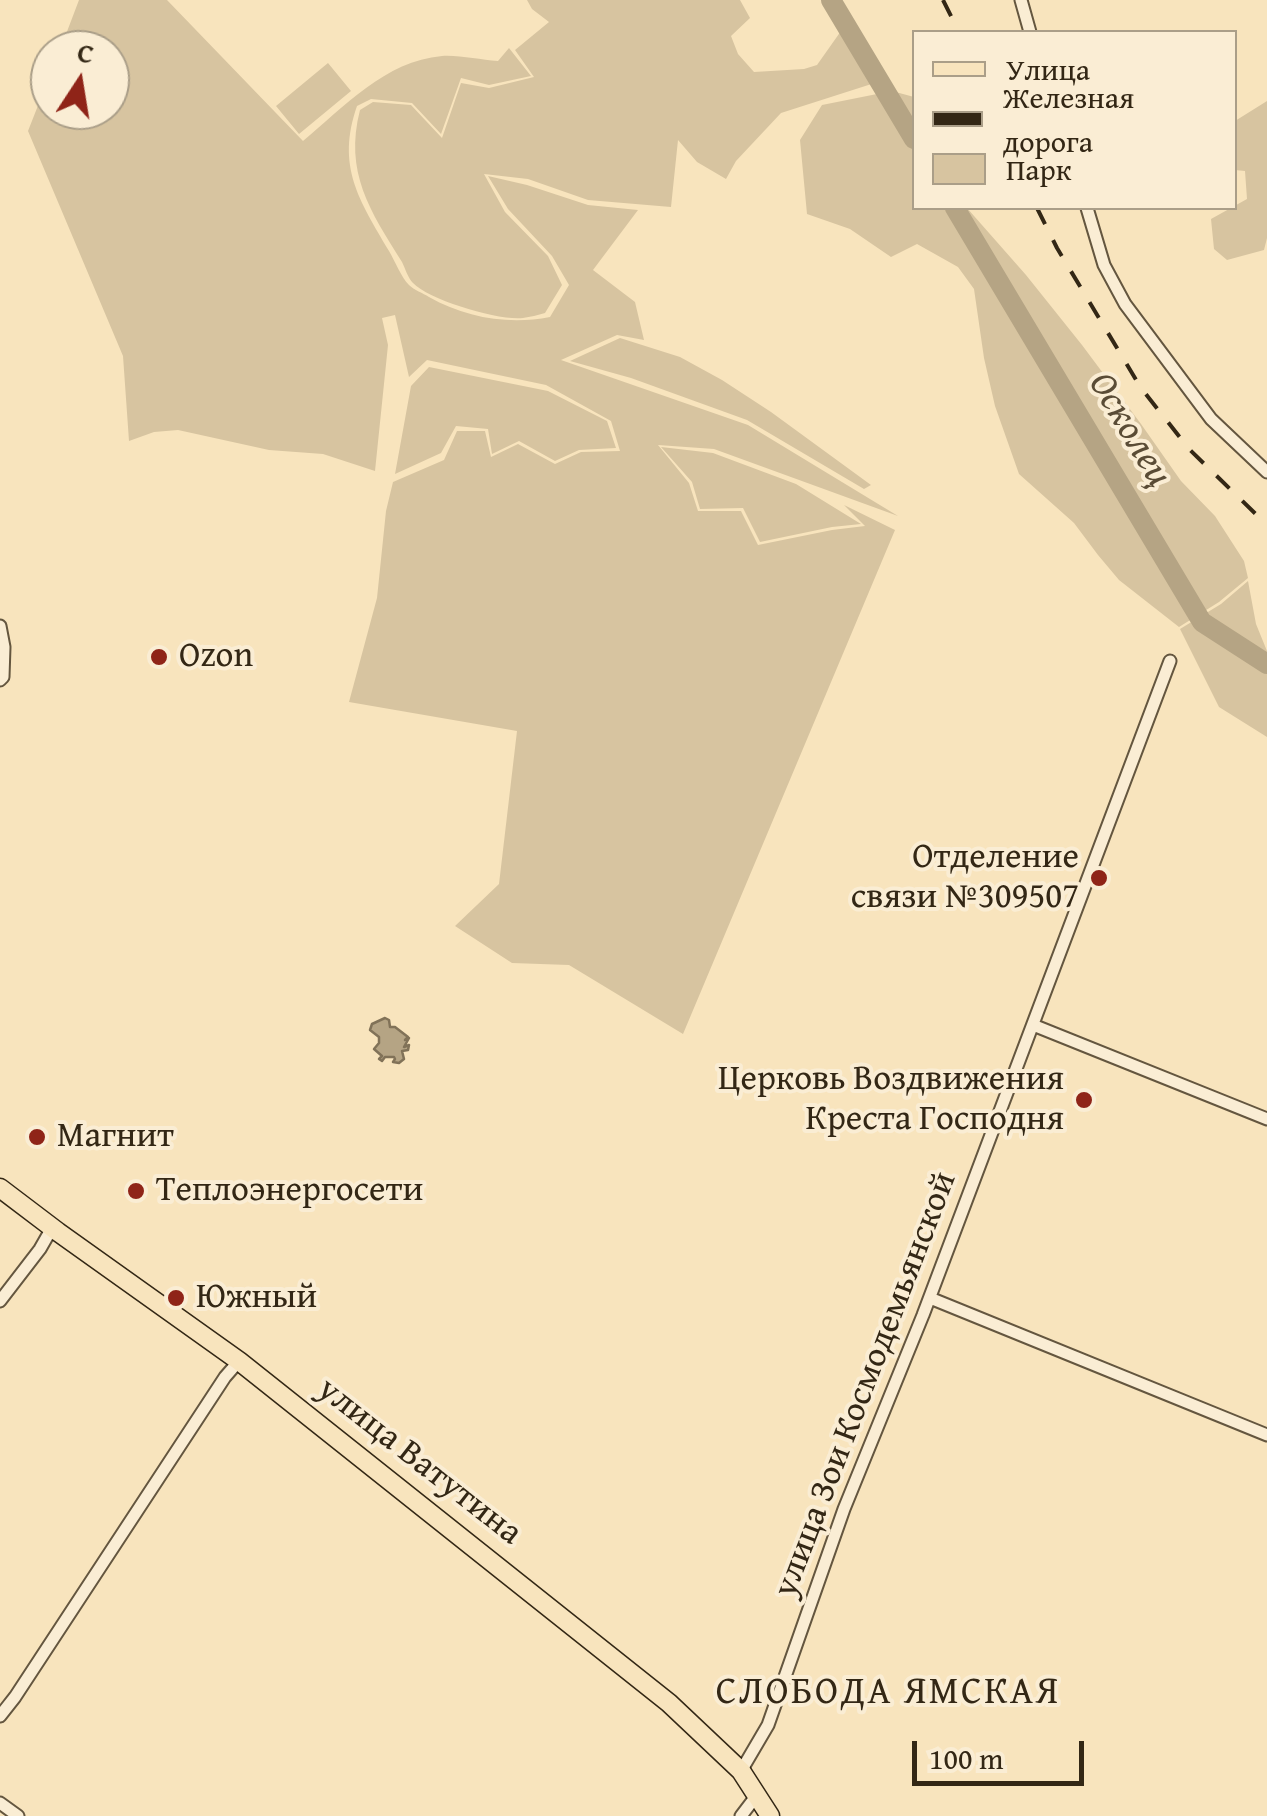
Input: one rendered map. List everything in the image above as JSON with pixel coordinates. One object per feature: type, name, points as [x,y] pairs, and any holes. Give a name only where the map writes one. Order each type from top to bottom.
[{"type":"main road","name":"улица Ватутина","points":[[0,1188],[239,1361],[669,1703],[742,1772],[770,1816]]},
{"type":"street","points":[[1021,0],[1029,30]]},
{"type":"street","points":[[1088,210],[1104,264],[1125,304],[1211,419],[1267,472]]},
{"type":"street","points":[[0,626],[4,646],[4,677],[0,680]]},
{"type":"street","name":"улица Зои Космодемьянской","points":[[742,1772],[768,1725],[844,1509],[930,1298],[1170,661]]},
{"type":"street","points":[[1033,1025],[1267,1119]]},
{"type":"street","points":[[0,1301],[52,1228]]},
{"type":"street","points":[[930,1298],[1267,1435]]},
{"type":"street","points":[[0,1716],[239,1361]]},
{"type":"street","points":[[741,1816],[757,1795]]},
{"type":"street","points":[[0,1803],[18,1816]]},
{"type":"green space","points":[[79,0],[167,0],[303,141],[366,88],[402,67],[442,56],[498,61],[509,48],[531,76],[489,85],[461,78],[441,134],[412,103],[371,99],[357,106],[349,147],[354,182],[406,282],[443,304],[473,315],[503,320],[550,317],[569,285],[552,256],[508,209],[488,176],[588,205],[638,210],[593,270],[635,302],[644,340],[617,335],[561,360],[748,425],[898,516],[714,449],[658,445],[689,483],[698,511],[741,511],[758,545],[865,526],[844,505],[895,530],[683,1034],[569,965],[512,963],[455,926],[499,884],[517,731],[349,702],[377,598],[393,482],[444,460],[457,431],[485,431],[491,457],[518,444],[555,464],[581,452],[620,451],[611,421],[546,385],[427,360],[409,377],[395,315],[382,318],[388,345],[375,471],[323,454],[269,450],[178,430],[154,432],[129,441],[123,356],[28,131],[30,126],[30,130],[130,130],[130,30],[68,30]]},
{"type":"green space","points":[[527,0],[740,0],[750,18],[731,36],[738,54],[754,72],[817,65],[841,31],[866,50],[884,80],[781,113],[736,161],[726,179],[697,162],[678,140],[671,207],[588,200],[528,179],[484,174],[505,212],[548,256],[562,285],[545,313],[512,318],[482,313],[434,296],[411,281],[363,190],[355,153],[356,132],[360,110],[373,102],[411,105],[442,138],[461,83],[489,88],[534,77],[515,50],[549,22]]},
{"type":"green space","points":[[328,63],[351,91],[299,134],[276,106]]},
{"type":"green space","points":[[892,91],[912,96],[912,210],[969,210],[1082,345],[1181,481],[1215,516],[1244,561],[1248,578],[1179,627],[1119,580],[1074,523],[1019,474],[995,406],[974,289],[958,267],[917,244],[891,257],[850,229],[807,214],[800,140],[822,105]]},
{"type":"green space","points":[[1267,101],[1267,238],[1264,250],[1227,260],[1214,249],[1211,219],[1227,210],[1237,210],[1237,205],[1247,199],[1245,171],[1237,170],[1237,120]]},
{"type":"green space","points":[[620,338],[680,357],[722,380],[871,485],[864,489],[747,420],[631,378],[570,361]]},
{"type":"green space","points":[[429,367],[548,391],[607,421],[616,448],[579,450],[555,461],[519,441],[492,454],[488,429],[456,426],[441,453],[395,474],[411,386]]},
{"type":"green space","points":[[661,447],[713,453],[796,484],[861,524],[760,542],[743,508],[700,509],[692,482]]},
{"type":"green space","points":[[1248,581],[1256,624],[1267,651],[1267,737],[1219,707],[1180,629],[1221,604]]},
{"type":"shaded area","points":[[385,1018],[390,1027],[408,1037],[405,1040],[409,1038],[404,1047],[409,1045],[408,1050],[402,1051],[404,1059],[399,1063],[393,1062],[394,1057],[382,1061],[374,1049],[379,1037],[370,1030],[372,1024]]},
{"type":"waterway","name":"Осколец","points":[[831,0],[912,136]]},
{"type":"waterway","name":"Осколец","points":[[956,210],[1202,622],[1267,664]]},
{"type":"railway","points":[[943,0],[958,30]]},
{"type":"railway","points":[[1038,210],[1141,388],[1190,450],[1267,525]]},
{"type":"place","name":"Ozon","points":[[159,657]]},
{"type":"place","name":"Отделение связи №309507","points":[[1099,878]]},
{"type":"place","name":"Церковь Воздвижения Креста Господня","points":[[1084,1100]]},
{"type":"place","name":"Магнит","points":[[37,1137]]},
{"type":"place","name":"Теплоэнергосети","points":[[136,1191]]},
{"type":"place","name":"Южный","points":[[176,1298]]},
{"type":"district","name":"СЛОБОДА ЯМСКАЯ","points":[[888,1693]]}]
